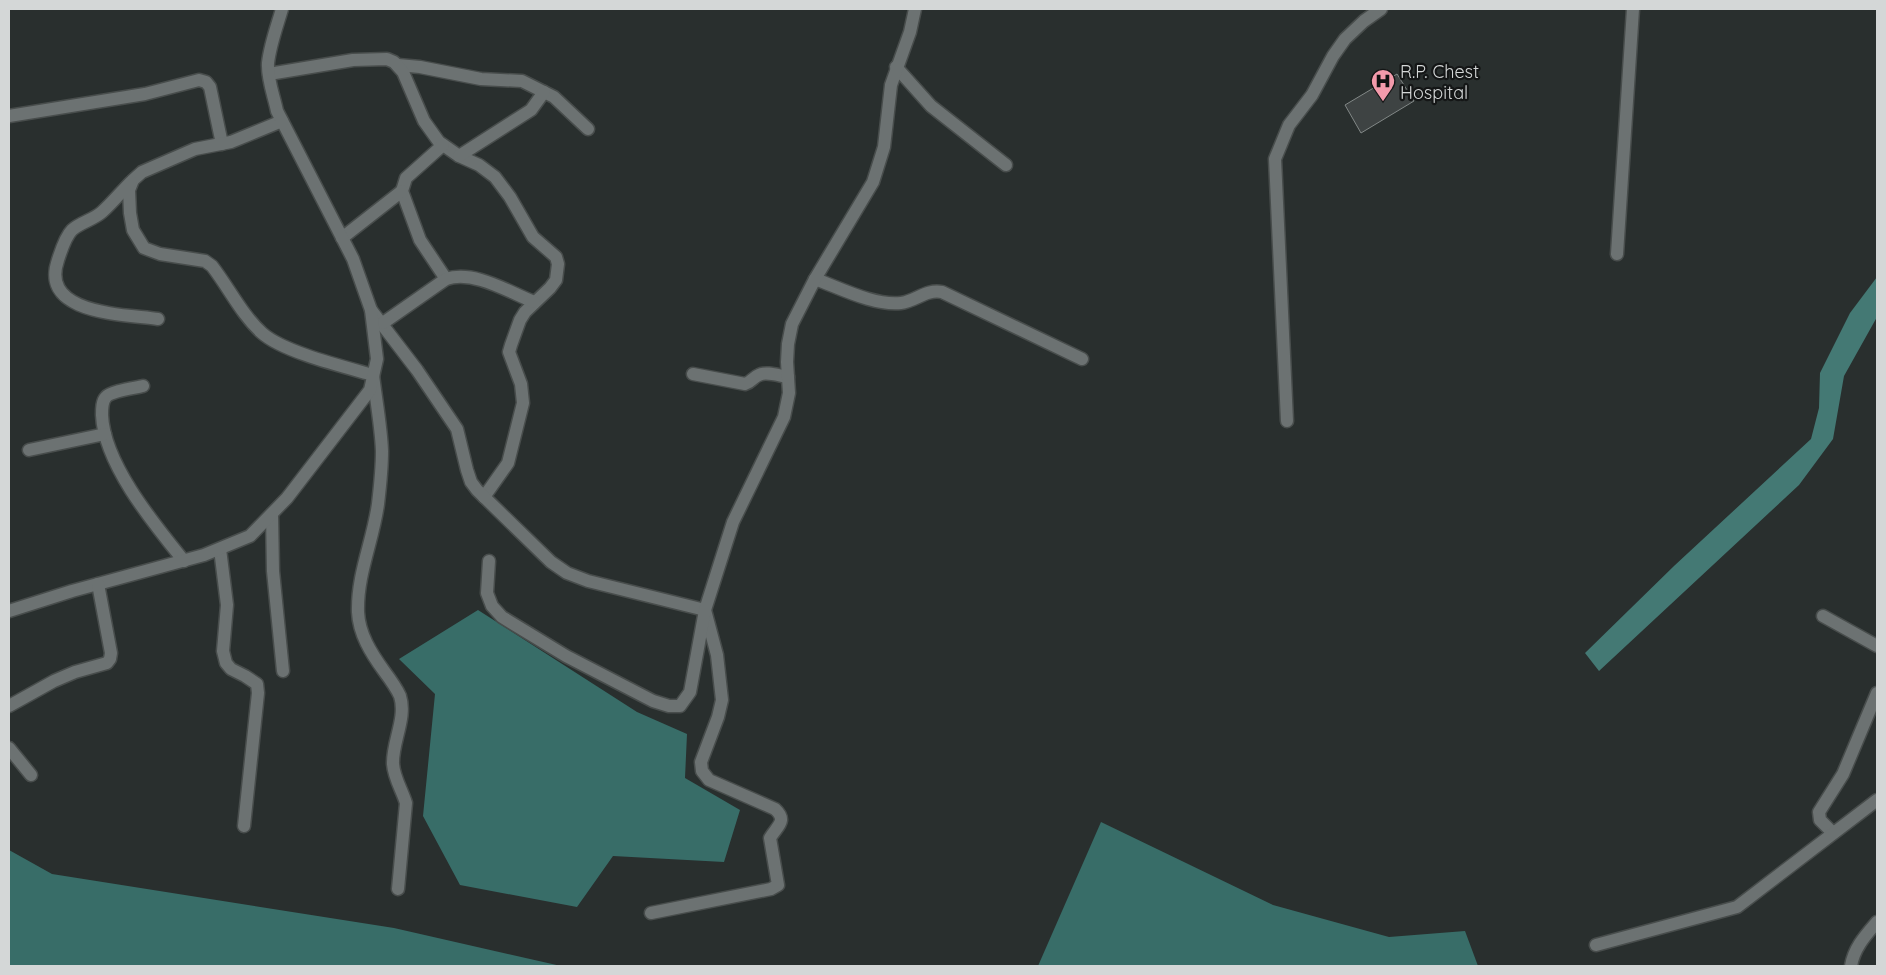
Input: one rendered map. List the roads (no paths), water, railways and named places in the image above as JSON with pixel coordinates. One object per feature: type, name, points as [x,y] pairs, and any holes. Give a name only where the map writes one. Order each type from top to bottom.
[{"type":"street","points":[[9,611],[98,584],[184,561],[220,549],[250,536],[286,498],[370,390],[376,359],[371,310],[353,259],[282,121],[269,74],[268,65],[271,48],[282,9]]},
{"type":"street","points":[[489,561],[487,593],[492,606],[502,617],[566,656],[653,701],[668,706],[680,706],[690,692],[706,610],[733,522],[784,417],[789,393],[788,344],[792,324],[815,279],[873,182],[884,147],[891,85],[910,32],[915,9]]},
{"type":"street","points":[[1287,421],[1275,159],[1289,125],[1312,95],[1337,50],[1345,39],[1364,21],[1381,9]]},
{"type":"street","points":[[1617,254],[1633,9]]},
{"type":"street","points":[[269,74],[353,60],[387,60],[398,65],[481,78],[522,81],[544,92],[560,103],[588,129]]},
{"type":"street","points":[[398,65],[424,121],[443,145],[459,156],[479,165],[495,177],[510,197],[533,237],[556,257],[558,264],[556,280],[534,302],[520,320],[509,352],[521,384],[523,403],[508,463],[484,497]]},
{"type":"street","points":[[896,67],[931,106],[1006,165]]},
{"type":"street","points":[[9,116],[145,94],[199,80],[206,82],[210,87],[222,144]]},
{"type":"street","points":[[459,156],[531,110],[544,92]]},
{"type":"street","points":[[158,319],[96,311],[78,306],[65,298],[60,291],[55,270],[71,230],[102,212],[142,172],[196,149],[249,136],[282,121]]},
{"type":"street","points":[[342,238],[402,191],[406,178],[443,145]]},
{"type":"street","points":[[133,180],[129,190],[130,213],[133,230],[144,248],[160,254],[205,260],[263,334],[302,353],[373,375]]},
{"type":"street","points":[[402,191],[420,240],[446,279]]},
{"type":"street","points":[[382,323],[446,279],[464,275],[476,278],[534,302]]},
{"type":"street","points":[[815,279],[879,302],[902,303],[929,292],[942,292],[1082,359]]},
{"type":"street","points":[[371,310],[417,370],[457,429],[471,482],[551,562],[567,573],[588,581],[706,610]]},
{"type":"street","points":[[693,374],[745,384],[751,383],[757,375],[763,374],[788,377]]},
{"type":"street","points":[[373,375],[382,451],[374,529],[359,584],[358,613],[360,628],[366,643],[395,686],[402,708],[394,745],[393,764],[395,776],[403,791],[406,803],[398,889]]},
{"type":"street","points":[[143,386],[111,393],[106,397],[102,405],[105,434],[117,464],[138,500],[152,522],[184,561]]},
{"type":"street","points":[[29,450],[105,434]]},
{"type":"street","points":[[272,514],[273,571],[283,672]]},
{"type":"street","points":[[220,549],[227,604],[223,651],[226,662],[231,669],[257,684],[258,693],[244,826]]},
{"type":"street","points":[[9,706],[54,681],[75,672],[107,663],[110,659],[111,653],[98,584]]},
{"type":"street","points":[[651,914],[771,889],[778,885],[770,838],[781,822],[782,817],[780,814],[775,809],[709,780],[702,771],[701,762],[718,717],[722,700],[717,655],[706,610]]},
{"type":"street","points":[[1823,616],[1877,646]]},
{"type":"street","points":[[1833,834],[1820,820],[1819,812],[1843,774],[1877,693]]},
{"type":"street","points":[[9,748],[32,775]]},
{"type":"street","points":[[1596,945],[1737,907],[1877,800]]},
{"type":"street","points":[[1851,966],[1853,954],[1860,942],[1877,922]]},
{"type":"place","name":"R.P. Chest Hospital","points":[[1383,102]]}]
